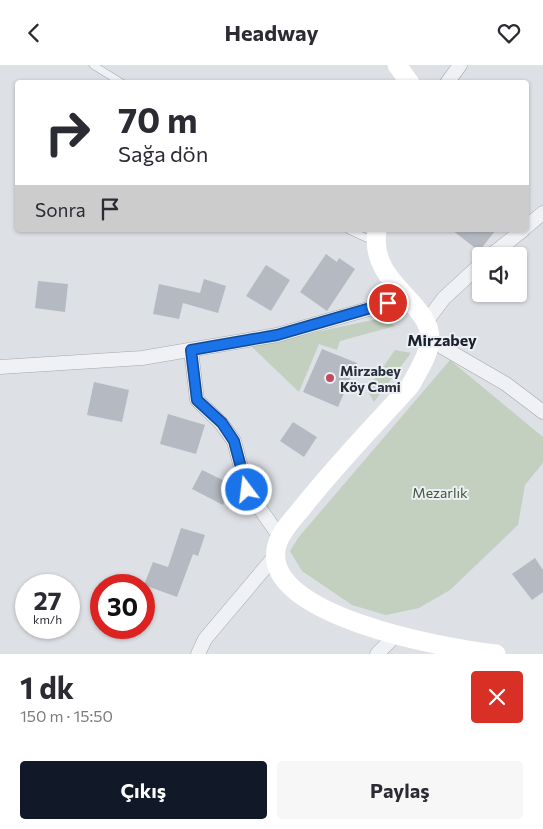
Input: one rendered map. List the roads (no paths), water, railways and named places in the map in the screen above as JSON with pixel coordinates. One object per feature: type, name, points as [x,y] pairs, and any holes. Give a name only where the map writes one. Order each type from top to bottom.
[{"type":"street","points":[[397,65],[408,80]]},
{"type":"street","points":[[449,80],[460,65]]},
{"type":"street","points":[[529,225],[543,213]]},
{"type":"street","points":[[501,247],[520,232]]},
{"type":"street","points":[[376,236],[376,255],[389,277],[407,298],[428,331],[506,383],[543,412]]},
{"type":"street","points":[[198,654],[205,639],[275,556],[280,537],[316,489],[410,386],[420,368],[428,331],[444,298],[472,272]]},
{"type":"street","points":[[0,367],[142,358],[191,350],[277,335],[407,298]]},
{"type":"street","points":[[191,350],[197,400],[222,423],[234,441],[247,490],[280,537]]},
{"type":"street","points":[[275,556],[278,570],[287,584],[308,602],[345,618],[431,644],[496,654]]},
{"type":"street","points":[[377,654],[397,634]]},
{"type":"lane","points":[[93,65],[117,80]]},
{"type":"lane","points":[[357,232],[376,236]]},
{"type":"place","name":"Mirzabey Köy Cami","points":[[330,378]]},
{"type":"district","name":"Mirzabey","points":[[442,339]]},
{"type":"park label","name":"Mezarlık","points":[[440,492]]}]
